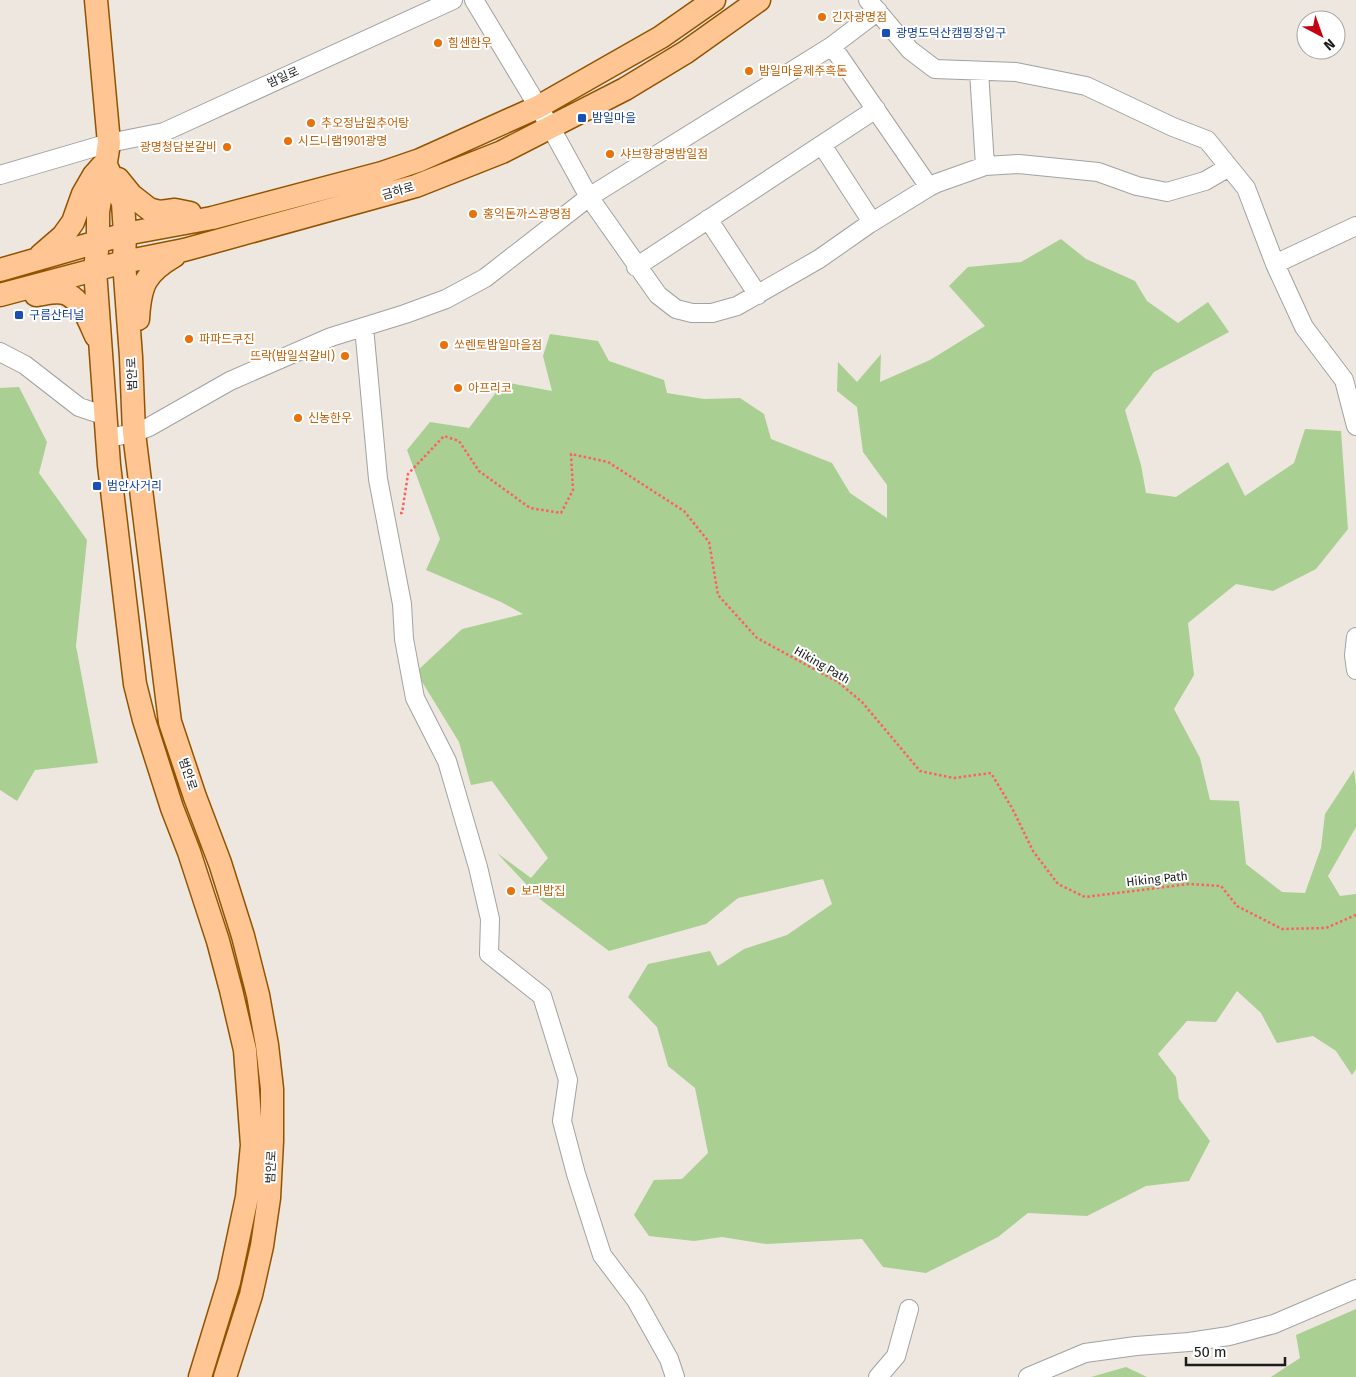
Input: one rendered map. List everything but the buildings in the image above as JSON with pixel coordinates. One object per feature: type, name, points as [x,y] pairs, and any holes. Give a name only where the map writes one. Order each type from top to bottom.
[{"type":"main road","name":"범안로","points":[[96,0],[107,153],[98,212],[95,270],[118,551],[135,684],[144,720],[172,808],[189,852],[218,941],[245,1050],[252,1146],[247,1197],[229,1282],[200,1377]]},
{"type":"main road","name":"금하로","points":[[0,270],[125,234],[212,218],[382,173],[420,160],[538,107],[661,37],[714,0]]},
{"type":"main road","name":"금하로","points":[[7,292],[124,262],[184,250],[416,186],[502,152],[625,89],[686,52],[759,0]]},
{"type":"main road","name":"범안로","points":[[107,153],[123,203],[124,262],[134,433],[170,722],[195,797],[220,863],[243,936],[258,995],[272,1089],[272,1141],[268,1207],[262,1246],[251,1295],[225,1377]]},
{"type":"main road","points":[[33,261],[68,229],[73,222],[83,194],[107,153],[131,195],[149,209],[160,212],[175,210],[212,218]]},
{"type":"main road","points":[[131,357],[138,321],[139,303],[145,281],[156,268],[184,250]]},
{"type":"main road","points":[[7,292],[32,296],[58,292],[67,294],[84,310],[101,347]]},
{"type":"street","name":"밤일로","points":[[0,174],[107,153],[164,132],[453,0]]},
{"type":"street","points":[[474,0],[551,128],[589,197],[636,266],[658,295],[676,309],[692,313],[712,313],[737,306],[819,259],[872,222],[929,187],[985,166],[1019,164],[1098,172],[1137,186],[1167,192],[1205,181],[1229,167]]},
{"type":"street","points":[[0,352],[26,365],[107,427],[134,433],[230,381],[331,337],[446,299],[485,278],[589,197],[832,46],[873,6],[910,50],[935,69],[1016,72],[1086,86],[1173,127],[1207,140],[1246,188],[1275,264],[1304,327],[1344,380],[1356,426]]},
{"type":"street","points":[[832,46],[929,187]]},
{"type":"street","points":[[979,71],[985,166]]},
{"type":"street","points":[[636,266],[876,109]]},
{"type":"street","points":[[822,145],[872,222]]},
{"type":"street","points":[[708,219],[758,295]]},
{"type":"street","points":[[1275,264],[1356,226]]},
{"type":"street","points":[[364,327],[378,478],[402,604],[404,639],[416,698],[447,761],[478,867],[490,919],[489,954],[542,996],[568,1080],[562,1121],[576,1174],[602,1255],[636,1300],[669,1359],[675,1377]]},
{"type":"street","points":[[1356,637],[1354,655],[1356,670]]},
{"type":"street","points":[[1028,1377],[1085,1354],[1136,1346],[1189,1342],[1229,1336],[1274,1324],[1356,1289]]},
{"type":"street","points":[[878,1377],[896,1356],[909,1309]]},
{"type":"path","name":"Hiking Path","points":[[385,517],[402,513],[408,474],[444,436],[459,441],[479,471],[530,508],[561,513],[573,490],[571,454],[608,462],[684,510],[709,542],[718,596],[757,638],[838,682],[862,702],[920,771],[954,778],[991,773],[1012,808],[1033,851],[1058,884],[1085,897],[1189,884],[1221,886],[1237,906],[1282,928],[1326,928],[1356,915]]},
{"type":"green space","points":[[1061,239],[1086,259],[1135,281],[1147,301],[1178,323],[1208,302],[1229,332],[1154,372],[1125,410],[1141,465],[1146,493],[1176,497],[1228,462],[1245,496],[1294,463],[1305,429],[1341,431],[1348,529],[1316,569],[1273,591],[1236,584],[1188,623],[1194,675],[1174,709],[1200,758],[1210,800],[1239,801],[1246,864],[1282,892],[1305,893],[1321,848],[1325,814],[1354,770],[1356,827],[1328,876],[1340,896],[1356,894],[1356,1069],[1352,1075],[1336,1051],[1313,1036],[1277,1043],[1261,1013],[1237,991],[1216,1022],[1187,1021],[1158,1054],[1176,1077],[1179,1099],[1210,1141],[1189,1181],[1146,1186],[1087,1216],[1028,1213],[998,1237],[926,1273],[883,1267],[862,1239],[766,1244],[722,1237],[694,1241],[649,1236],[634,1215],[654,1180],[682,1179],[708,1153],[695,1088],[668,1066],[657,1027],[628,997],[648,964],[710,951],[718,966],[744,949],[787,935],[832,904],[823,879],[738,898],[706,924],[609,951],[541,900],[497,853],[531,878],[548,858],[492,781],[471,785],[459,742],[416,672],[462,629],[523,614],[501,602],[426,570],[440,539],[407,450],[430,422],[469,428],[504,382],[552,391],[543,356],[550,334],[598,341],[609,361],[664,380],[667,393],[704,399],[740,398],[764,414],[771,439],[832,463],[850,493],[887,518],[887,485],[863,452],[857,407],[837,391],[838,362],[857,382],[881,354],[880,382],[930,360],[985,326],[949,286],[968,267],[1021,262]]},
{"type":"green space","points":[[19,387],[47,442],[39,473],[87,540],[76,646],[98,763],[35,770],[17,801],[0,790],[0,388]]},
{"type":"green space","points":[[1356,1309],[1356,1377],[1271,1377],[1300,1358],[1296,1335]]},
{"type":"green space","points":[[1126,1367],[1147,1377],[1091,1377]]},
{"type":"place","name":"긴자광명점","points":[[822,17]]},
{"type":"place","name":"광명도덕산캠핑장입구","points":[[886,33]]},
{"type":"place","name":"힘센한우","points":[[438,43]]},
{"type":"place","name":"밤일마을제주흑돈","points":[[749,71]]},
{"type":"place","name":"밤일마을","points":[[582,118]]},
{"type":"place","name":"추오정남원추어탕","points":[[311,123]]},
{"type":"place","name":"시드니램1901광명","points":[[288,141]]},
{"type":"place","name":"광명청담본갈비","points":[[227,147]]},
{"type":"place","name":"샤브향광명밤일점","points":[[610,154]]},
{"type":"place","name":"홍익돈까스광명점","points":[[473,214]]},
{"type":"place","name":"구름산터널","points":[[19,315]]},
{"type":"place","name":"파파드쿠진","points":[[189,339]]},
{"type":"place","name":"쏘렌토밤일마을점","points":[[444,345]]},
{"type":"place","name":"뜨락(밤일석갈비)","points":[[345,356]]},
{"type":"place","name":"아프리코","points":[[458,388]]},
{"type":"place","name":"신농한우","points":[[298,418]]},
{"type":"place","name":"범안사거리","points":[[97,486]]},
{"type":"place","name":"보리밥집","points":[[511,891]]}]
